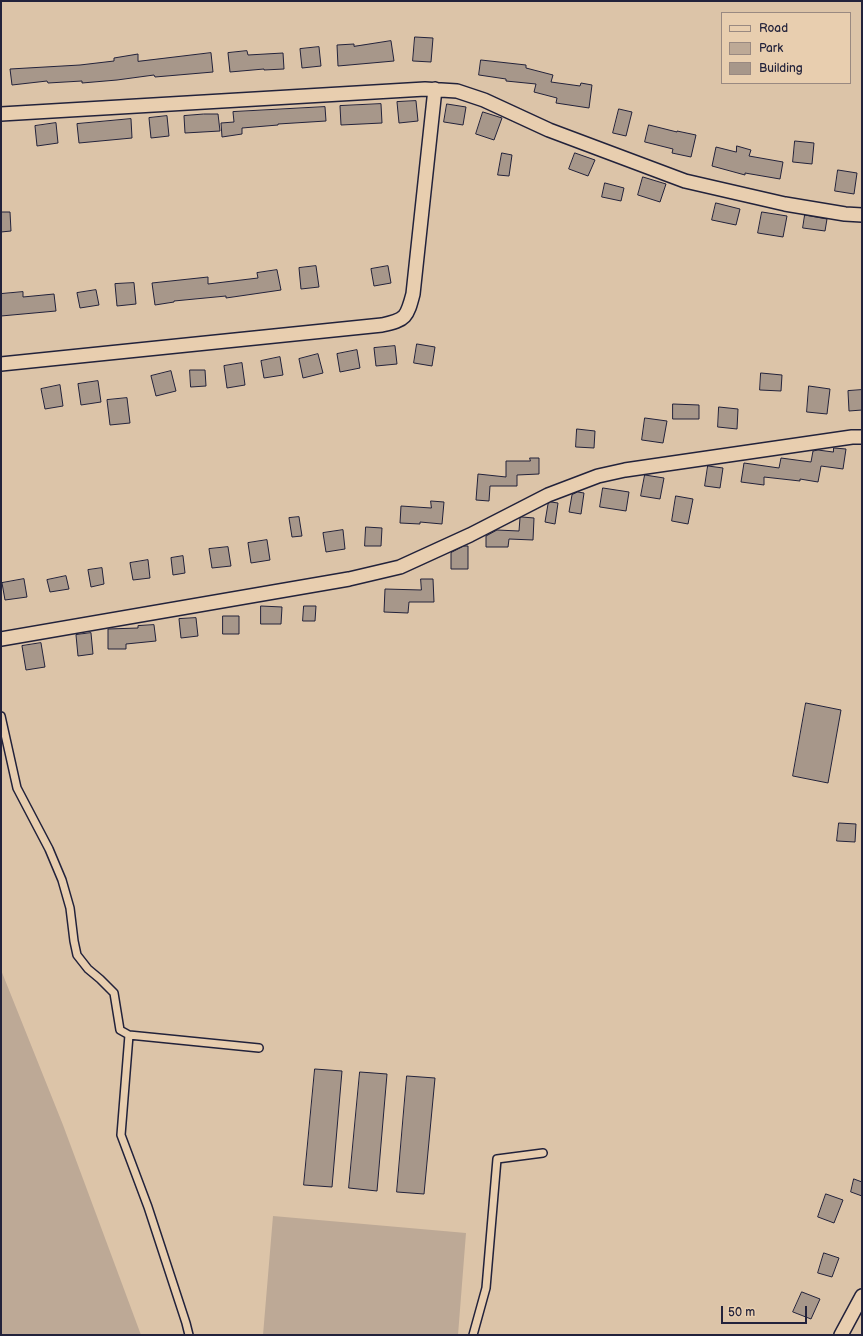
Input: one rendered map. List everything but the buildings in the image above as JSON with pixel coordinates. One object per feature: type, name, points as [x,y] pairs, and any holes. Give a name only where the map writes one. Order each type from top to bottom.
[{"type":"street","points":[[1,364],[382,325],[396,322],[405,317],[410,308],[413,294],[435,89]]},
{"type":"street","points":[[1,114],[435,89],[456,91],[484,100],[550,130],[685,181],[785,204],[845,214],[862,215]]},
{"type":"street","points":[[1,639],[349,579],[400,567],[470,535],[548,496],[598,476],[626,470],[852,437],[862,437]]},
{"type":"street","points":[[841,1335],[862,1296]]},
{"type":"lane","points":[[1,716],[17,788],[49,849],[62,880],[70,908],[77,955],[88,969],[114,993],[120,1030],[129,1035],[259,1048]]},
{"type":"lane","points":[[129,1035],[121,1136],[148,1207],[189,1335]]},
{"type":"lane","points":[[473,1335],[486,1288],[497,1159],[543,1153]]},
{"type":"green space","points":[[1,970],[63,1125],[141,1335],[1,1335]]},
{"type":"green space","points":[[273,1216],[466,1233],[458,1335],[263,1335]]}]
